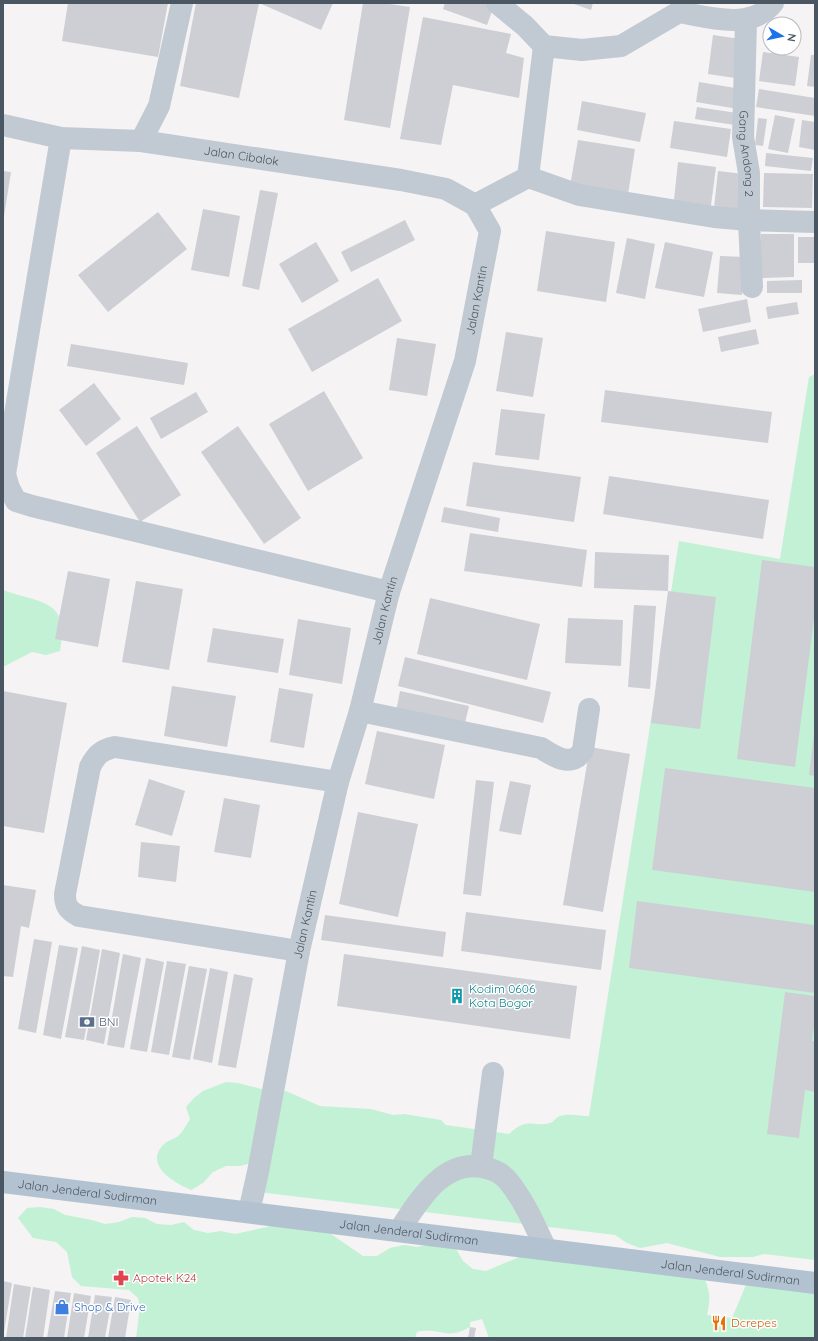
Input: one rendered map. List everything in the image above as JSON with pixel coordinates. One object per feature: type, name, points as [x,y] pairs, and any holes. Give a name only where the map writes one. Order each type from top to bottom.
[{"type":"main road","name":"Jalan Jenderal Sudirman","points":[[3,1182],[815,1283]]},
{"type":"street","points":[[141,141],[159,106],[182,3]]},
{"type":"street","points":[[497,3],[526,26],[544,46],[582,50],[622,46],[678,7],[734,21],[746,20],[769,8],[773,3]]},
{"type":"street","name":"Gang Andong 2","points":[[746,20],[743,137],[749,173],[748,220],[752,287]]},
{"type":"street","points":[[528,177],[544,46]]},
{"type":"street","name":"Jalan Cibalok","points":[[3,125],[61,138],[141,141],[401,180],[446,189],[475,205]]},
{"type":"street","points":[[61,138],[5,474],[9,488],[16,501],[389,592]]},
{"type":"street","points":[[475,205],[528,177],[579,196],[714,218],[815,222]]},
{"type":"street","name":"Jalan Kantin","points":[[249,1212],[258,1172],[299,950],[338,782],[360,711],[389,592],[465,361],[490,231],[475,205]]},
{"type":"street","points":[[360,711],[534,746],[560,759],[575,760],[580,756],[583,750],[589,709]]},
{"type":"street","points":[[299,950],[79,916],[70,911],[65,904],[65,894],[90,767],[95,757],[104,749],[115,747],[338,782]]},
{"type":"street","points":[[481,1166],[493,1073]]},
{"type":"street","points":[[399,1231],[423,1195],[445,1174],[464,1166],[481,1166],[497,1170],[508,1181],[528,1211],[546,1249]]},
{"type":"green space","points":[[815,374],[815,1260],[764,1254],[753,1257],[720,1257],[667,1243],[640,1248],[627,1243],[615,1235],[250,1191],[256,1162],[240,1166],[226,1166],[213,1172],[203,1183],[191,1190],[169,1178],[159,1166],[157,1159],[158,1152],[165,1143],[180,1135],[184,1130],[190,1119],[186,1107],[194,1098],[203,1091],[226,1082],[238,1083],[273,1092],[286,1091],[320,1106],[371,1109],[393,1115],[404,1114],[441,1120],[446,1125],[509,1134],[521,1125],[550,1123],[563,1115],[589,1116],[679,541],[780,559],[809,377]]},
{"type":"green space","points":[[3,590],[40,601],[50,606],[56,612],[61,621],[62,634],[60,651],[46,655],[32,652],[3,667]]},
{"type":"green space","points":[[40,1207],[54,1209],[65,1215],[105,1224],[119,1222],[132,1217],[145,1218],[157,1224],[171,1225],[184,1222],[194,1230],[208,1233],[221,1231],[235,1234],[276,1225],[328,1232],[363,1256],[377,1256],[390,1248],[404,1245],[417,1247],[431,1244],[456,1249],[463,1261],[473,1269],[486,1271],[531,1252],[705,1280],[709,1298],[707,1315],[732,1318],[746,1285],[815,1279],[815,1338],[489,1338],[482,1319],[470,1322],[470,1327],[455,1333],[432,1331],[417,1332],[415,1338],[136,1338],[140,1307],[138,1298],[129,1290],[81,1286],[72,1277],[67,1252],[56,1242],[33,1238],[18,1218],[27,1208]]},
{"type":"building","points":[[68,3],[168,3],[158,57],[62,41]]},
{"type":"building","points":[[196,3],[259,3],[239,98],[180,86]]},
{"type":"building","points":[[259,3],[333,3],[321,30]]},
{"type":"building","points":[[363,3],[383,3],[410,7],[390,128],[344,120]]},
{"type":"building","points":[[445,3],[495,3],[487,25],[443,9]]},
{"type":"building","points":[[571,3],[593,3],[591,10]]},
{"type":"building","points":[[423,17],[511,34],[506,53],[524,58],[519,98],[453,85],[441,145],[400,139]]},
{"type":"building","points":[[713,35],[740,39],[735,78],[708,74]]},
{"type":"building","points":[[811,55],[815,55],[815,87],[807,86]]},
{"type":"building","points":[[762,56],[799,57],[795,86],[759,81]]},
{"type":"building","points":[[699,82],[741,89],[738,109],[696,102]]},
{"type":"building","points":[[759,89],[815,98],[815,116],[756,107]]},
{"type":"building","points":[[582,101],[646,113],[640,142],[577,130]]},
{"type":"building","points":[[697,107],[737,113],[735,125],[695,119]]},
{"type":"building","points":[[775,115],[795,119],[788,153],[768,149]]},
{"type":"building","points":[[758,118],[767,119],[763,146],[755,145]]},
{"type":"building","points":[[802,120],[815,122],[815,150],[799,147]]},
{"type":"building","points":[[674,121],[731,129],[727,157],[670,148]]},
{"type":"building","points":[[578,140],[635,149],[627,201],[569,192]]},
{"type":"building","points":[[766,153],[813,158],[811,171],[765,166]]},
{"type":"building","points":[[678,162],[716,167],[710,213],[673,209]]},
{"type":"building","points":[[3,171],[11,172],[4,216],[3,216]]},
{"type":"building","points":[[718,171],[744,174],[740,210],[714,208]]},
{"type":"building","points":[[764,173],[813,174],[812,208],[763,207]]},
{"type":"building","points":[[260,190],[278,193],[259,290],[242,286]]},
{"type":"building","points":[[203,209],[240,216],[229,277],[191,270]]},
{"type":"building","points":[[158,212],[187,249],[108,312],[78,275]]},
{"type":"building","points":[[405,220],[415,240],[351,272],[341,252]]},
{"type":"building","points":[[546,231],[615,242],[606,302],[537,291]]},
{"type":"building","points":[[761,234],[794,234],[794,277],[761,278]]},
{"type":"building","points":[[798,237],[814,237],[814,263],[798,263]]},
{"type":"building","points":[[627,238],[655,244],[645,299],[616,293]]},
{"type":"building","points":[[316,242],[339,281],[302,303],[279,264]]},
{"type":"building","points":[[665,242],[713,252],[704,297],[655,288]]},
{"type":"building","points":[[720,256],[745,257],[742,295],[717,293]]},
{"type":"building","points":[[378,278],[402,321],[312,372],[288,329]]},
{"type":"building","points":[[802,280],[802,293],[767,293],[767,281]]},
{"type":"building","points":[[747,299],[751,322],[703,332],[698,309]]},
{"type":"building","points":[[797,302],[799,314],[768,319],[766,307]]},
{"type":"building","points":[[756,329],[759,344],[721,352],[718,337]]},
{"type":"building","points":[[506,332],[543,338],[533,397],[496,391]]},
{"type":"building","points":[[397,338],[436,344],[427,396],[389,390]]},
{"type":"building","points":[[71,344],[188,363],[184,385],[67,366]]},
{"type":"building","points":[[94,383],[121,419],[86,446],[59,410]]},
{"type":"building","points":[[605,390],[772,412],[768,443],[601,422]]},
{"type":"building","points":[[324,391],[363,458],[308,491],[269,424]]},
{"type":"building","points":[[196,392],[208,412],[161,439],[150,418]]},
{"type":"building","points":[[501,409],[545,414],[539,460],[495,455]]},
{"type":"building","points":[[137,426],[181,495],[140,522],[96,453]]},
{"type":"building","points":[[238,426],[301,518],[264,544],[201,452]]},
{"type":"building","points":[[473,462],[581,477],[574,522],[466,506]]},
{"type":"building","points":[[609,476],[769,500],[763,539],[603,514]]},
{"type":"building","points":[[444,507],[500,518],[498,532],[441,522]]},
{"type":"building","points":[[470,533],[587,550],[582,587],[464,571]]},
{"type":"building","points":[[595,552],[669,555],[668,591],[594,588]]},
{"type":"building","points":[[762,560],[815,567],[815,611],[795,767],[737,759]]},
{"type":"building","points":[[68,571],[110,579],[98,647],[55,639]]},
{"type":"building","points":[[136,581],[183,589],[169,670],[122,662]]},
{"type":"building","points":[[668,591],[716,597],[700,729],[651,723]]},
{"type":"building","points":[[430,598],[540,624],[527,680],[417,654]]},
{"type":"building","points":[[634,605],[656,606],[650,689],[628,687]]},
{"type":"building","points":[[568,618],[623,620],[621,666],[565,663]]},
{"type":"building","points":[[298,619],[351,628],[342,684],[289,675]]},
{"type":"building","points":[[213,628],[284,639],[278,673],[207,662]]},
{"type":"building","points":[[405,657],[551,692],[543,723],[398,686]]},
{"type":"building","points":[[172,686],[236,696],[227,747],[164,736]]},
{"type":"building","points":[[279,688],[313,694],[304,748],[270,742]]},
{"type":"building","points":[[3,691],[67,703],[44,833],[3,826]]},
{"type":"building","points":[[400,691],[469,706],[464,727],[396,712]]},
{"type":"building","points":[[377,731],[445,745],[434,799],[365,784]]},
{"type":"building","points":[[815,734],[815,776],[809,775]]},
{"type":"building","points":[[590,747],[630,754],[603,912],[563,905]]},
{"type":"building","points":[[665,768],[815,788],[815,892],[652,870]]},
{"type":"building","points":[[149,779],[185,791],[172,836],[135,825]]},
{"type":"building","points":[[476,780],[494,782],[481,896],[463,894]]},
{"type":"building","points":[[510,781],[531,785],[521,835],[499,831]]},
{"type":"building","points":[[224,798],[260,805],[251,858],[214,852]]},
{"type":"building","points":[[358,812],[418,824],[398,917],[339,904]]},
{"type":"building","points":[[141,842],[180,846],[176,882],[138,877]]},
{"type":"building","points":[[3,885],[36,890],[29,928],[21,926],[13,977],[3,976]]},
{"type":"building","points":[[637,901],[815,925],[815,993],[629,968]]},
{"type":"building","points":[[466,912],[606,930],[601,970],[461,951]]},
{"type":"building","points":[[325,915],[446,932],[443,957],[321,940]]},
{"type":"building","points":[[34,939],[52,942],[36,1033],[18,1029]]},
{"type":"building","points":[[59,945],[78,948],[61,1039],[43,1035]]},
{"type":"building","points":[[82,946],[100,950],[84,1040],[65,1037]]},
{"type":"building","points":[[102,949],[120,953],[104,1044],[86,1040]]},
{"type":"building","points":[[123,954],[141,958],[124,1048],[107,1045]]},
{"type":"building","name":"Kodim 0606 Kota Bogor","points":[[344,954],[577,986],[570,1039],[337,1006]]},
{"type":"building","points":[[146,958],[164,962],[147,1052],[130,1049]]},
{"type":"building","points":[[167,961],[186,964],[169,1055],[151,1052]]},
{"type":"building","points":[[189,966],[207,969],[190,1060],[172,1057]]},
{"type":"building","points":[[210,968],[228,972],[212,1063],[193,1059]]},
{"type":"building","points":[[234,974],[253,978],[236,1068],[218,1065]]},
{"type":"building","points":[[785,992],[815,996],[815,1019],[812,1041],[815,1041],[815,1092],[805,1090],[799,1138],[767,1134]]},
{"type":"building","points":[[3,1281],[12,1283],[4,1332],[3,1332]]},
{"type":"building","points":[[14,1284],[31,1287],[23,1338],[6,1338]]},
{"type":"building","points":[[33,1287],[50,1290],[43,1338],[25,1338]]},
{"type":"building","points":[[55,1291],[71,1293],[64,1338],[47,1338]]},
{"type":"building","points":[[74,1293],[91,1296],[84,1338],[67,1338]]},
{"type":"building","points":[[95,1295],[112,1297],[105,1338],[88,1338]]},
{"type":"building","points":[[115,1297],[131,1300],[125,1338],[108,1338]]},
{"type":"building","points":[[470,1327],[476,1328],[474,1338],[468,1338]]},
{"type":"place","name":"Kodim 0606 Kota Bogor","points":[[457,996]]},
{"type":"place","name":"BNI","points":[[87,1022]]},
{"type":"place","name":"Apotek K24","points":[[121,1278]]},
{"type":"place","name":"Shop & Drive","points":[[62,1307]]},
{"type":"place","name":"Dcrepes","points":[[719,1323]]}]
